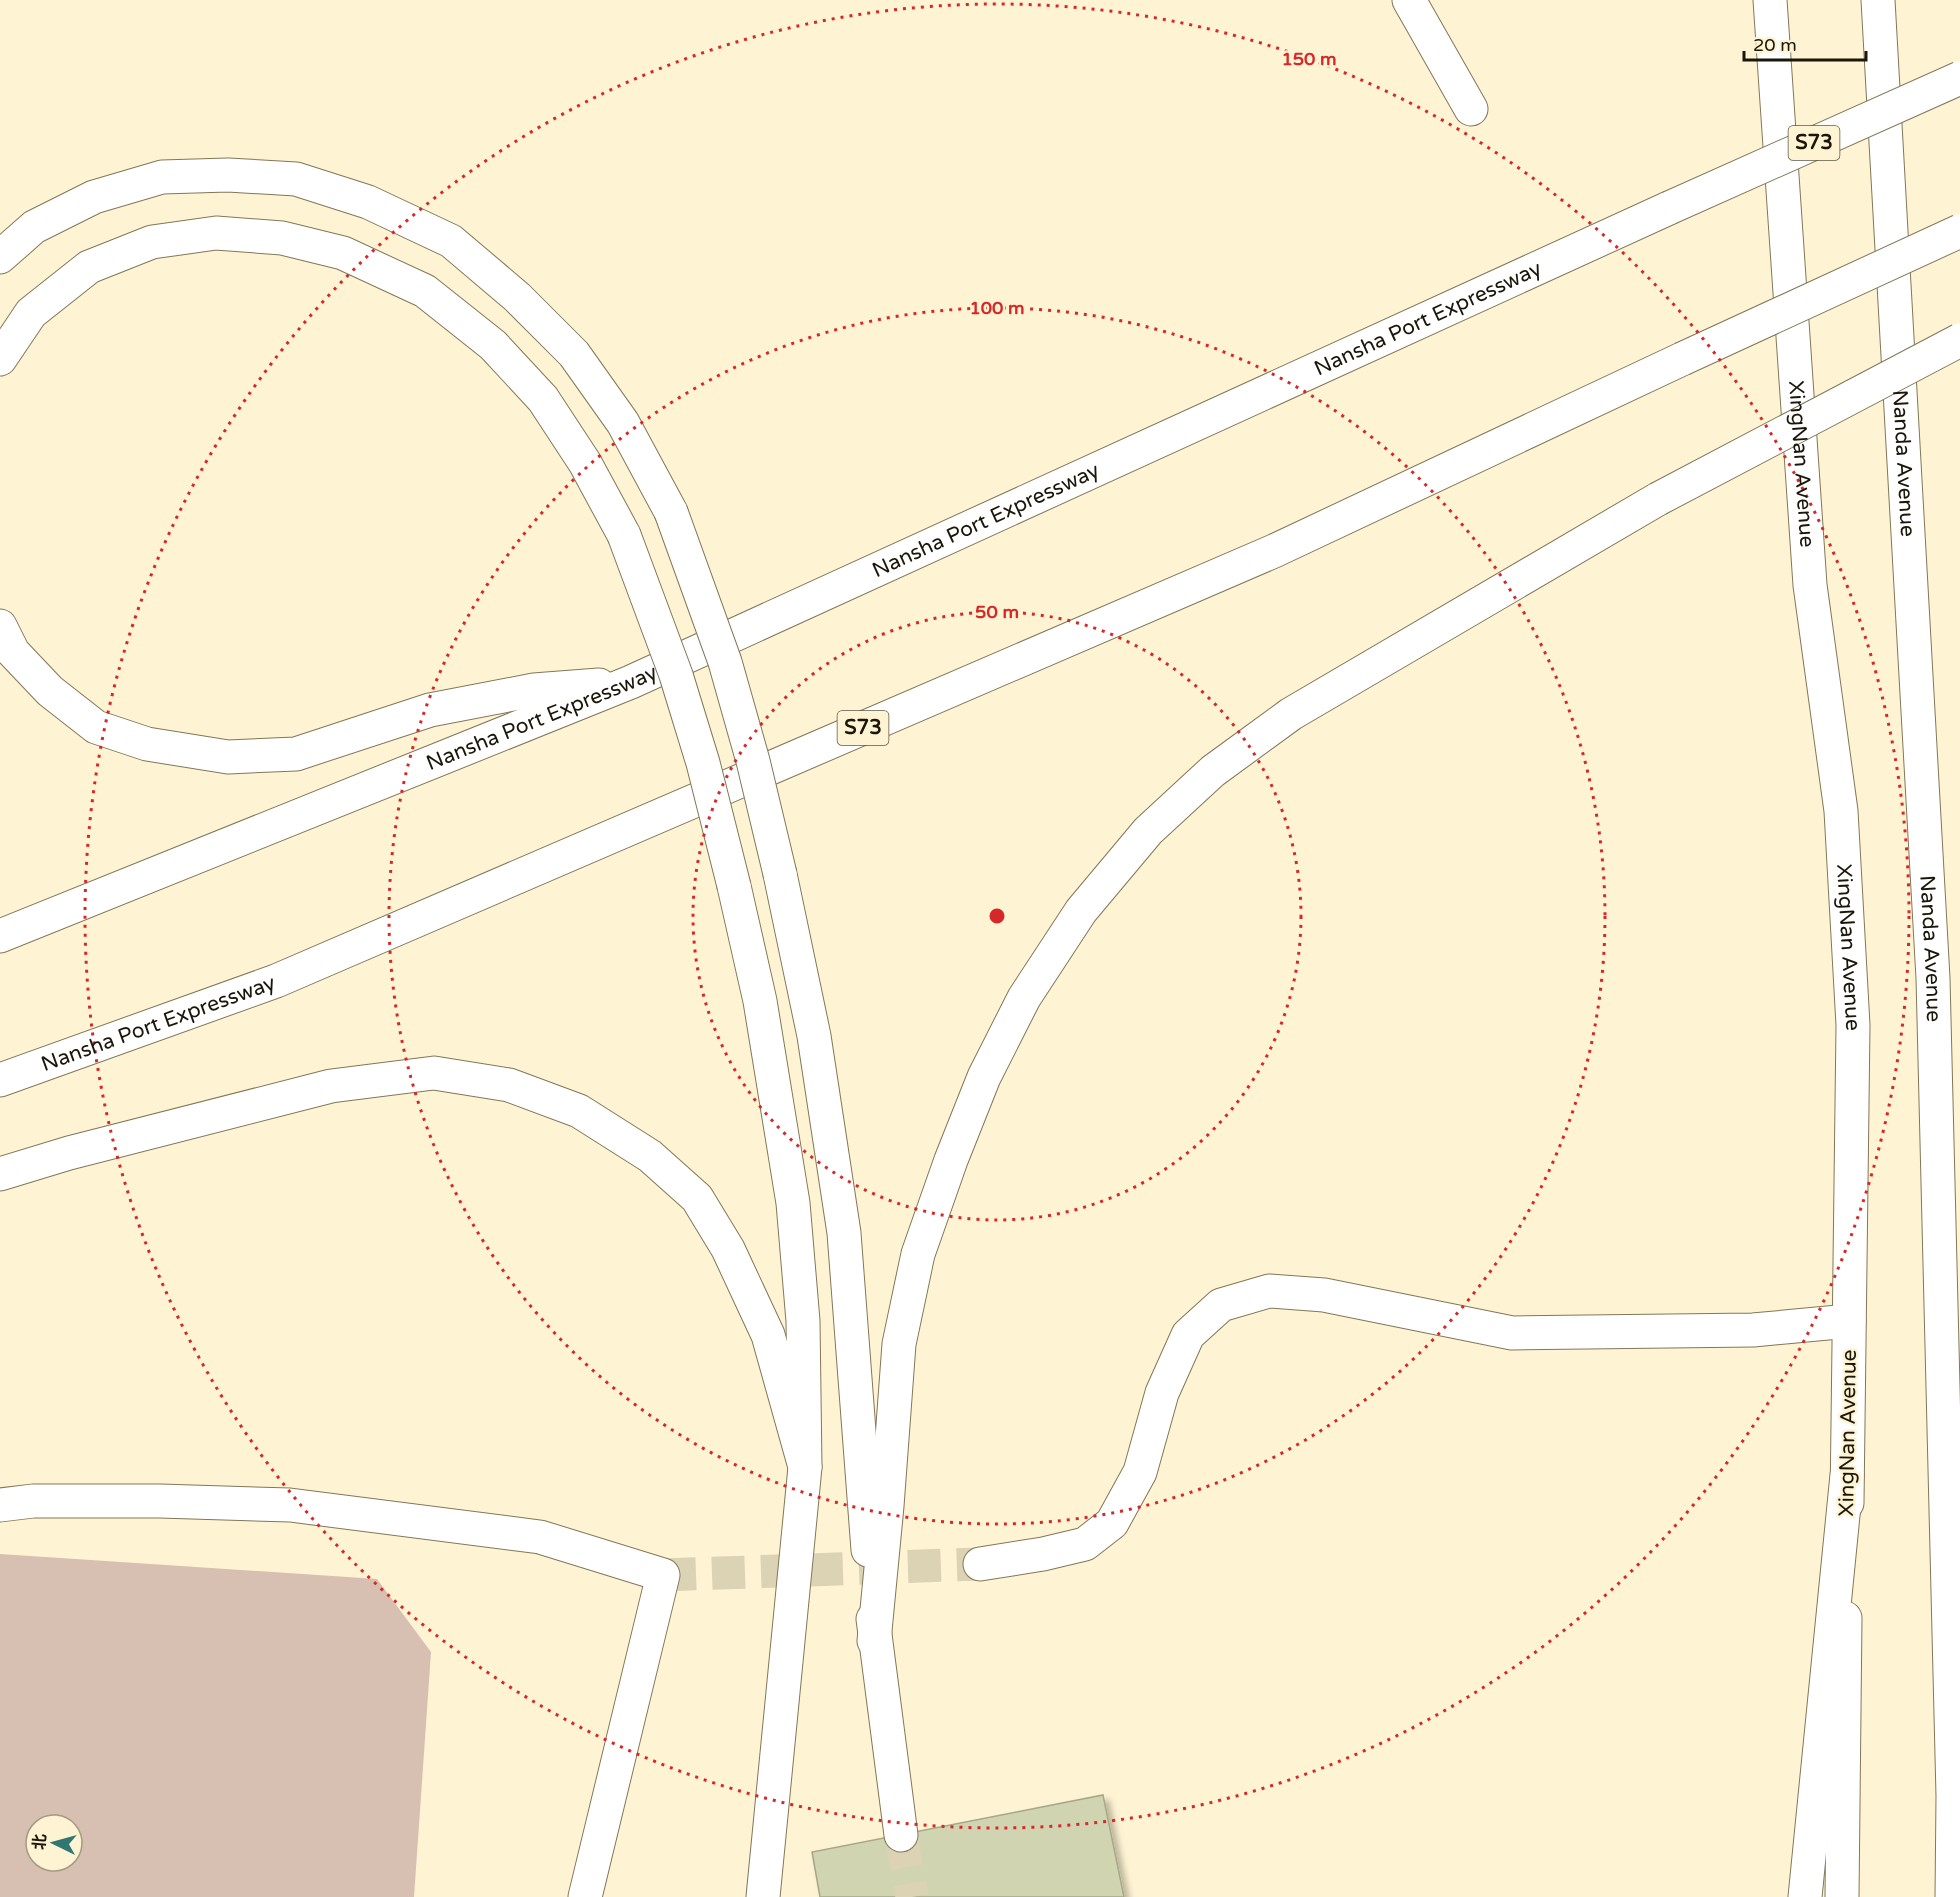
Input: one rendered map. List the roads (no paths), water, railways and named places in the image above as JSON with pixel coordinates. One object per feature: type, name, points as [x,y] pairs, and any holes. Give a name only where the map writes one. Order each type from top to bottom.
[{"type":"main road","points":[[1409,0],[1471,109]]},
{"type":"main road","name":"XingNan Avenue","points":[[1770,0],[1810,585],[1842,823],[1853,1025],[1842,1897]]},
{"type":"main road","name":"Nanda Avenue","points":[[1878,0],[1933,978],[1953,1797],[1952,1897]]},
{"type":"main road","name":"Nansha Port Expressway","points":[[13,932],[631,682],[1669,208],[1960,78]]},
{"type":"main road","points":[[0,257],[34,227],[94,197],[162,177],[228,175],[296,179],[368,202],[451,241],[517,297],[574,354],[622,423],[671,512],[725,662],[753,761],[780,874],[814,1036],[844,1233],[874,1641],[901,1835]]},
{"type":"main road","name":"Nansha Port Expressway","points":[[0,1080],[276,981],[1275,551],[1960,231]]},
{"type":"main road","points":[[0,359],[31,313],[89,267],[152,242],[216,233],[282,237],[343,253],[425,291],[494,345],[543,399],[585,463],[624,535],[676,675],[703,763],[760,1001],[793,1203],[803,1321],[805,1467],[763,1897]]},
{"type":"main road","points":[[874,1641],[899,1344],[918,1254],[951,1160],[984,1077],[1024,998],[1082,911],[1148,831],[1213,771],[1291,714],[1658,499],[1960,340]]},
{"type":"main road","points":[[0,626],[13,652],[50,691],[96,727],[147,744],[228,757],[296,754],[430,710],[534,690],[631,682]]},
{"type":"main road","points":[[0,1174],[69,1153],[331,1086],[434,1073],[508,1085],[579,1111],[650,1156],[697,1198],[728,1250],[768,1335],[805,1467]]},
{"type":"main road","points":[[980,1564],[1043,1554],[1085,1544],[1112,1523],[1140,1472],[1162,1393],[1188,1335],[1221,1305],[1269,1290],[1324,1295],[1512,1333],[1753,1330],[1849,1321]]},
{"type":"main road","points":[[1805,1897],[1847,1475]]},
{"type":"main road","points":[[0,1505],[33,1501],[290,1505],[540,1537],[663,1575],[585,1897]]},
{"type":"tunnel","points":[[663,1575],[980,1564]]},
{"type":"tunnel","points":[[901,1835],[912,1897]]}]
